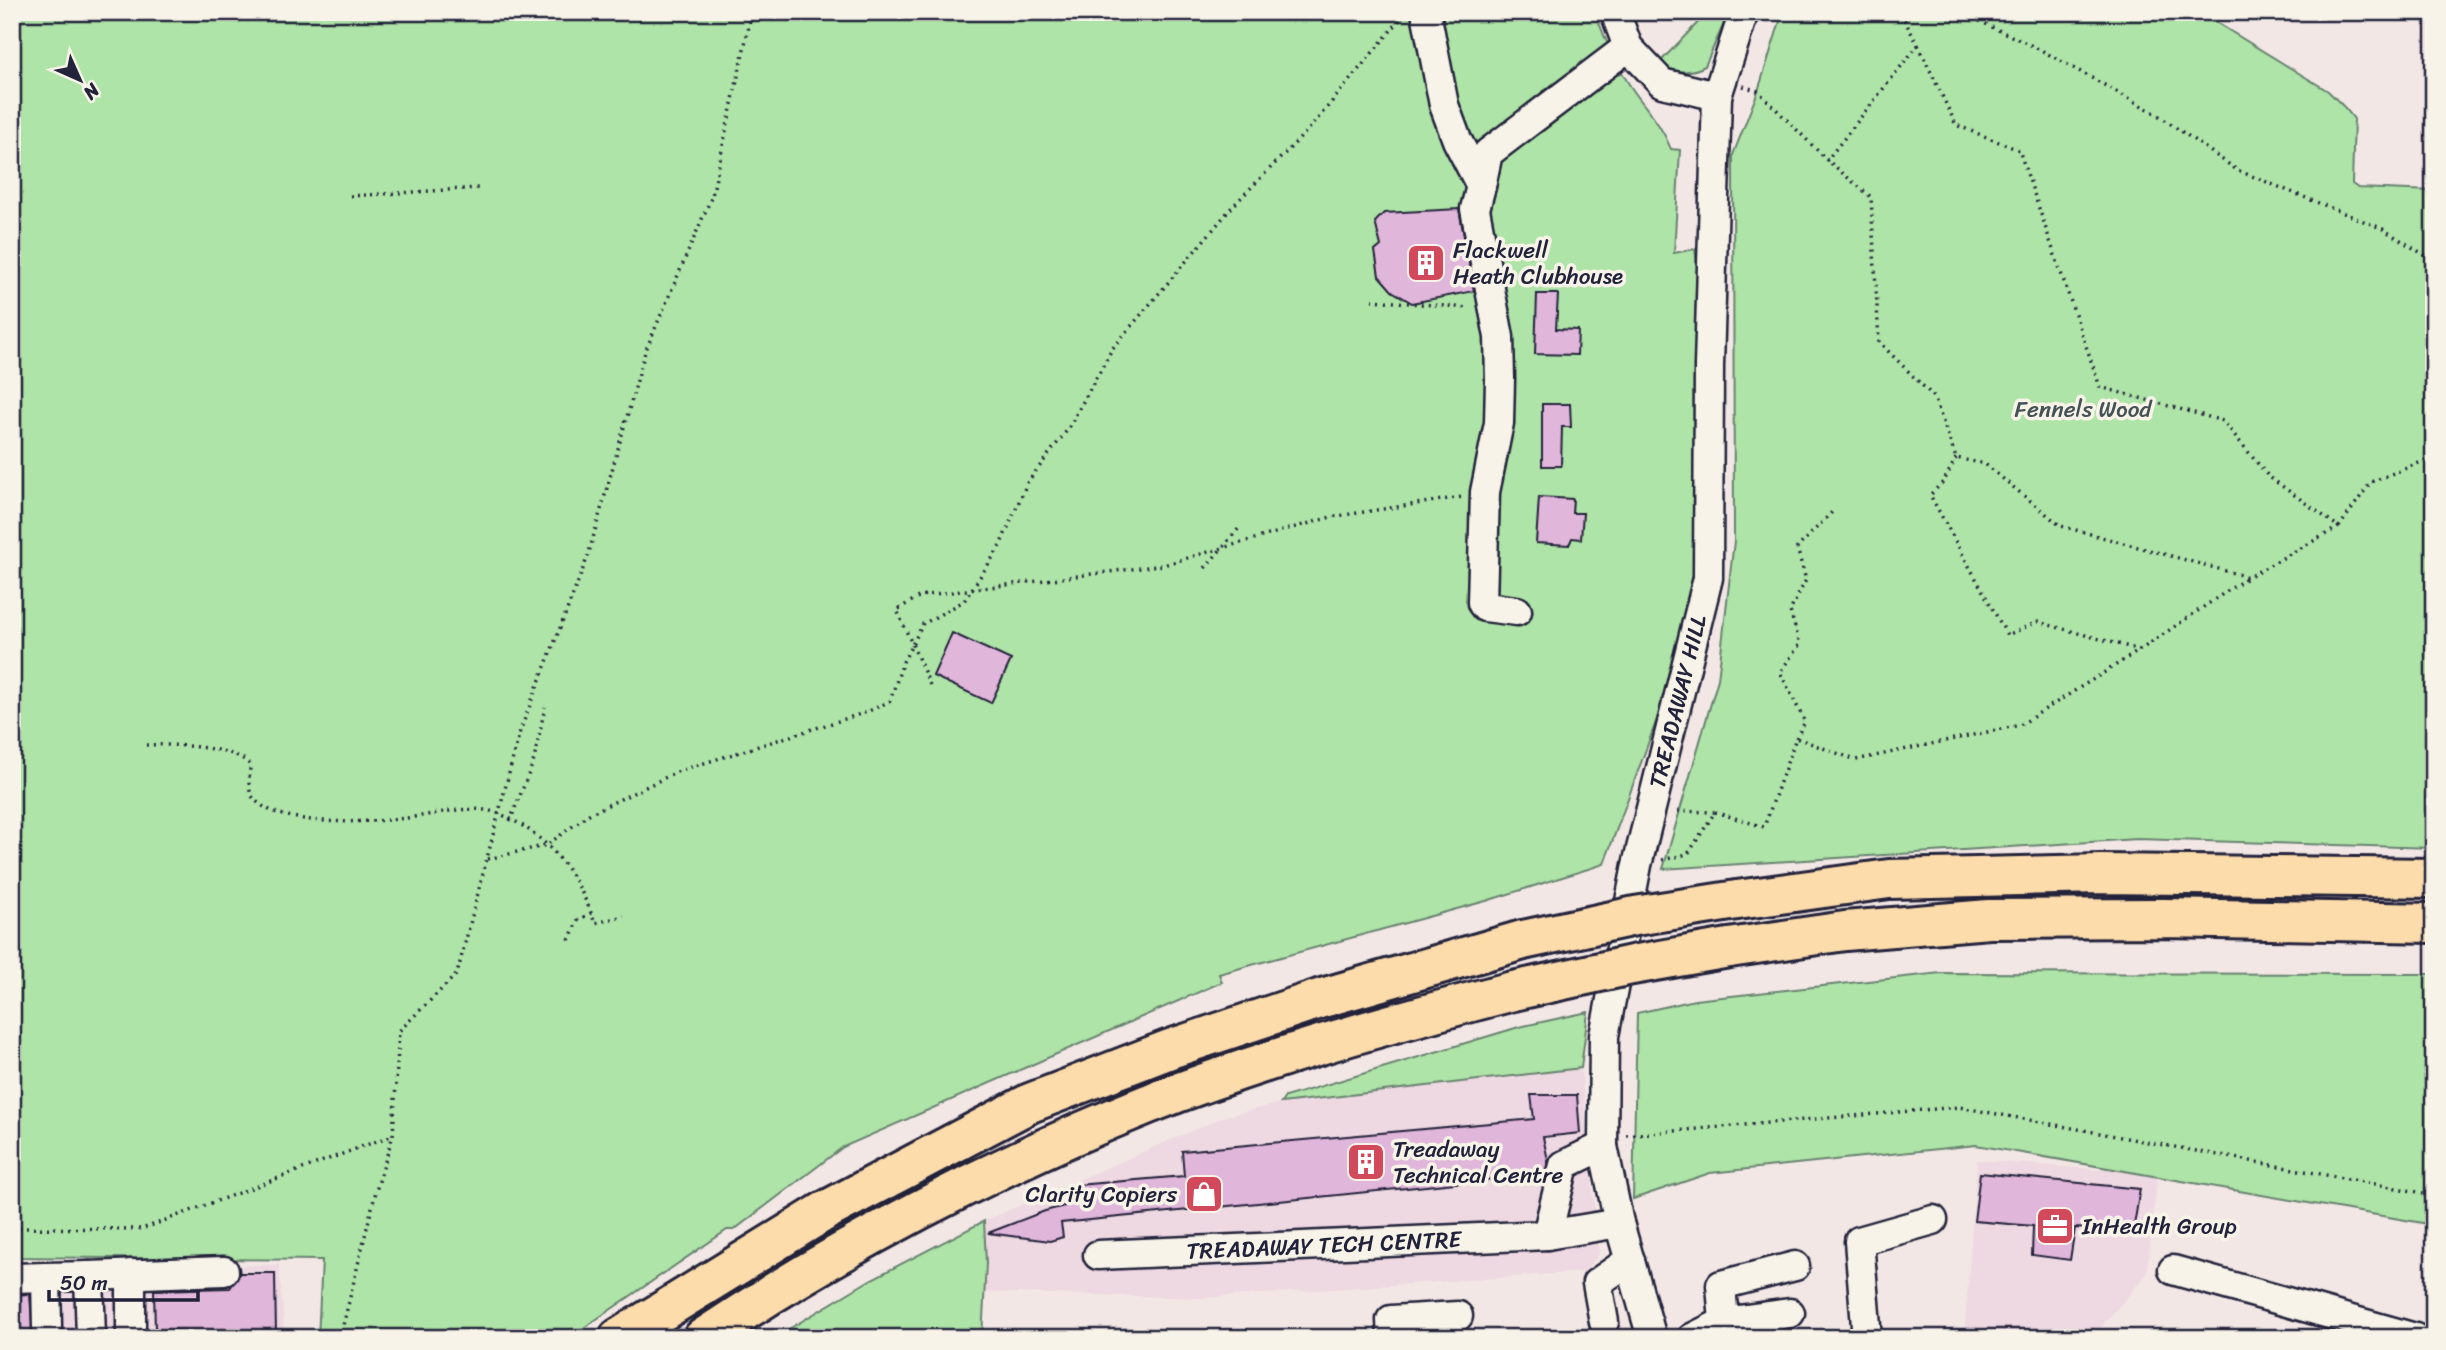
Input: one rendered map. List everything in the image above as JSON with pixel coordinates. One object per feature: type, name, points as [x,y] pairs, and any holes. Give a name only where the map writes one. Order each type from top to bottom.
[{"type":"highway","points":[[619,1338],[825,1210],[1030,1103],[1170,1049],[1444,960],[1635,916],[1889,879],[2102,874],[2434,878]]},
{"type":"highway","points":[[703,1338],[810,1273],[964,1186],[1150,1104],[1426,1014],[1513,991],[1632,965],[1728,948],[1845,931],[1989,919],[2164,918],[2434,923]]},
{"type":"street","points":[[1426,12],[1444,105],[1481,186]]},
{"type":"street","points":[[1615,12],[1628,47],[1662,83],[1717,96]]},
{"type":"street","name":"TREADAWAY HILL","points":[[1652,1338],[1619,1223],[1603,1142],[1604,1036],[1637,865],[1708,578],[1709,366],[1717,96],[1727,56],[1744,12]]},
{"type":"street","points":[[1517,611],[1485,607],[1482,603],[1485,492],[1499,422],[1499,337],[1475,209],[1488,153],[1628,47]]},
{"type":"street","points":[[1547,1235],[1564,1165],[1603,1142]]},
{"type":"street","points":[[1867,1338],[1859,1241],[1933,1220]]},
{"type":"street","name":"TREADAWAY TECH CENTRE","points":[[1098,1255],[1547,1235],[1619,1223]]},
{"type":"street","points":[[1604,1322],[1597,1283],[1630,1260]]},
{"type":"street","points":[[1724,1322],[1721,1285],[1795,1266]]},
{"type":"street","points":[[12,1278],[224,1270]]},
{"type":"street","points":[[2173,1270],[2405,1337]]},
{"type":"street","points":[[131,1274],[131,1338]]},
{"type":"street","points":[[89,1276],[91,1338]]},
{"type":"street","points":[[46,1278],[47,1327]]},
{"type":"street","points":[[1692,1338],[1724,1322],[1790,1313]]},
{"type":"street","points":[[1392,1338],[1391,1320],[1458,1316]]},
{"type":"path","points":[[340,1338],[376,1191],[393,1135],[399,1031],[457,974],[520,731],[588,556],[645,352],[712,196],[752,12]]},
{"type":"path","points":[[488,859],[547,845],[589,814],[679,771],[867,712],[890,701],[911,646],[923,624],[964,601],[999,548],[1027,483],[1068,429],[1112,349],[1232,207],[1310,128],[1407,12]]},
{"type":"path","points":[[1900,12],[1956,125],[2019,150],[2100,387],[2223,421],[2269,476],[2339,527]]},
{"type":"path","points":[[1960,12],[2039,49],[2155,113],[2236,170],[2383,229],[2434,261]]},
{"type":"path","points":[[1827,160],[1918,45]]},
{"type":"path","points":[[1758,91],[1827,160],[1871,197],[1879,342],[1934,397],[1956,458],[1944,481],[1930,495],[2007,635],[2038,622],[2140,650]]},
{"type":"path","points":[[350,196],[478,188]]},
{"type":"path","points":[[1372,300],[1492,310]]},
{"type":"path","points":[[1796,738],[1856,760],[2020,725],[2140,650],[2248,577],[2339,527],[2371,482],[2434,457]]},
{"type":"path","points":[[1956,458],[1985,464],[2061,526],[2248,577]]},
{"type":"path","points":[[930,685],[897,610],[920,596],[1163,565],[1331,517],[1485,492]]},
{"type":"path","points":[[1650,810],[1715,812],[1764,827],[1796,738],[1805,722],[1780,672],[1800,644],[1790,611],[1807,580],[1797,548],[1834,510]]},
{"type":"path","points":[[1205,568],[1240,527]]},
{"type":"path","points":[[510,821],[534,760],[545,707]]},
{"type":"path","points":[[146,745],[196,748],[240,755],[250,765],[251,794],[259,803],[283,817],[328,821],[392,819],[461,809],[499,814],[547,845],[566,863],[595,923],[624,916]]},
{"type":"path","points":[[1637,865],[1688,854],[1715,812]]},
{"type":"path","points":[[569,940],[578,920],[592,913]]},
{"type":"path","points":[[1603,1142],[1959,1107],[2434,1195]]},
{"type":"path","points":[[12,1228],[142,1229],[393,1135]]},
{"type":"shaded area","points":[[1581,1068],[1599,1254],[1584,1272],[1201,1298],[984,1292],[984,1221],[1226,1116],[1281,1103]]},
{"type":"shaded area","points":[[1977,1160],[2158,1174],[2147,1274],[2089,1338],[1964,1338]]},
{"type":"shaded area","points":[[279,1265],[285,1338],[12,1338],[12,1268]]},
{"type":"green space","points":[[12,12],[1595,12],[1612,54],[1629,84],[1659,126],[1671,149],[1680,150],[1674,253],[1695,249],[1704,329],[1706,559],[1664,700],[1604,864],[1486,901],[1219,974],[1222,982],[843,1147],[734,1230],[727,1230],[569,1338],[318,1338],[322,1260],[12,1257]]},
{"type":"green space","points":[[1708,12],[1729,12],[1705,66],[1681,72],[1664,66],[1660,62]]},
{"type":"green space","name":"Fennels Wood","points":[[1783,12],[2199,12],[2328,91],[2346,109],[2354,119],[2352,184],[2358,188],[2434,191],[2434,848],[2137,839],[1663,869],[1718,679],[1734,541],[1733,155],[1758,91]]},
{"type":"green space","points":[[1941,973],[2434,974],[2434,1225],[1976,1145],[1710,1173],[1633,1199],[1637,1013],[1695,1000]]},
{"type":"green space","points":[[1588,1012],[1581,1068],[1281,1103],[1285,1097],[1519,1027]]},
{"type":"green space","points":[[984,1221],[986,1263],[982,1338],[774,1338],[870,1280]]},
{"type":"building","name":"Flackwell Heath Clubhouse","points":[[1459,209],[1474,291],[1412,303],[1392,291],[1379,276],[1375,251],[1381,246],[1375,222],[1384,213]]},
{"type":"building","points":[[1537,294],[1558,294],[1556,329],[1578,330],[1577,355],[1535,354]]},
{"type":"building","points":[[1542,404],[1570,404],[1571,427],[1562,427],[1561,466],[1542,466]]},
{"type":"building","points":[[1539,497],[1573,499],[1572,513],[1583,513],[1581,539],[1572,538],[1569,545],[1536,543]]},
{"type":"building","points":[[952,633],[1011,660],[991,703],[933,676]]},
{"type":"building","name":"Treadaway Technical Centre","points":[[1531,1095],[1577,1095],[1580,1133],[1543,1137],[1548,1160],[1545,1174],[1061,1223],[1063,1237],[1050,1241],[988,1233],[1045,1211],[1080,1202],[1077,1185],[1184,1176],[1182,1151],[1534,1119]]},
{"type":"building","points":[[1980,1173],[2140,1189],[2133,1232],[2075,1228],[2070,1260],[2032,1255],[2033,1226],[1974,1221]]},
{"type":"building","points":[[240,1273],[275,1273],[276,1334],[155,1330],[154,1290],[230,1288]]},
{"type":"building","points":[[30,1294],[33,1338],[12,1338],[12,1295]]},
{"type":"place","name":"Flackwell Heath Clubhouse","points":[[1426,263]]},
{"type":"place","name":"Treadaway Technical Centre","points":[[1366,1162]]},
{"type":"place","name":"Clarity Copiers","points":[[1204,1194]]},
{"type":"place","name":"InHealth Group","points":[[2055,1226]]}]
